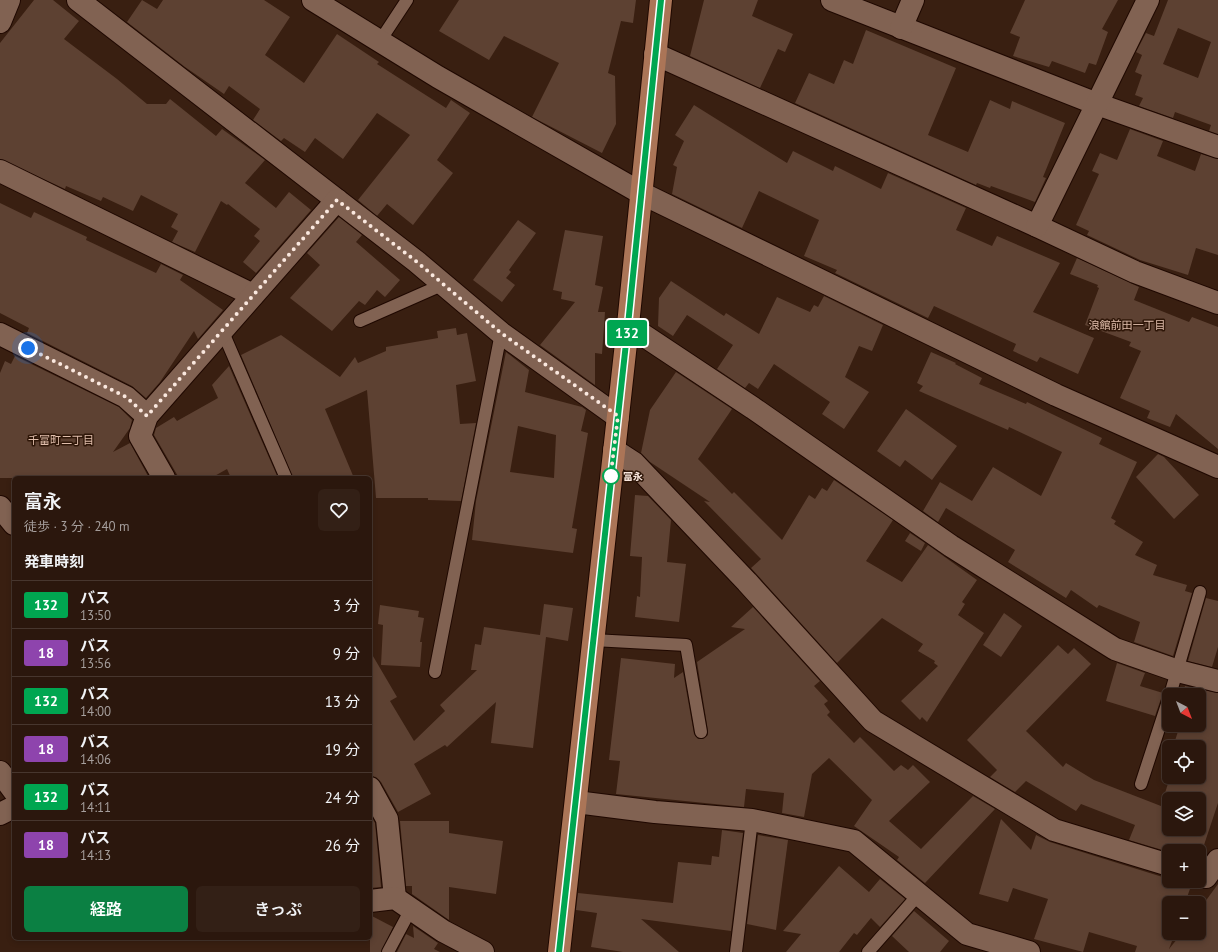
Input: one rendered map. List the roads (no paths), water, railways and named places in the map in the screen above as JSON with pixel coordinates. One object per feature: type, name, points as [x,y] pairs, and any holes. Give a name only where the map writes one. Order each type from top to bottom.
[{"type":"main road","points":[[561,951],[661,0]]},
{"type":"street","points":[[0,22],[9,0]]},
{"type":"street","points":[[78,0],[417,262],[501,333],[618,416]]},
{"type":"street","points":[[313,0],[445,80],[641,192],[1056,395],[1218,467]]},
{"type":"street","points":[[832,0],[1097,104],[1218,147]]},
{"type":"street","points":[[901,28],[913,0]]},
{"type":"street","points":[[1037,226],[1148,0]]},
{"type":"street","points":[[655,54],[1037,226],[1135,272],[1218,303]]},
{"type":"street","points":[[0,171],[253,295]]},
{"type":"street","points":[[163,476],[140,436],[147,416],[337,200]]},
{"type":"street","points":[[628,325],[753,408],[971,558],[1115,649],[1178,671],[1218,681]]},
{"type":"street","points":[[0,334],[126,397],[147,416]]},
{"type":"street","points":[[614,450],[640,468],[747,582],[873,721],[1054,830],[1162,863]]},
{"type":"street","points":[[0,507],[12,522]]},
{"type":"street","points":[[0,772],[12,788]]},
{"type":"street","points":[[372,792],[387,819],[403,903]]},
{"type":"street","points":[[576,802],[655,812],[752,820],[854,841],[967,934],[1029,952]]},
{"type":"street","points":[[0,814],[12,808]]},
{"type":"street","points":[[1206,877],[1218,860]]},
{"type":"street","points":[[372,901],[403,903],[443,931],[483,952]]},
{"type":"lane","points":[[380,41],[407,0]]},
{"type":"lane","points":[[360,321],[444,284]]},
{"type":"lane","points":[[222,330],[285,476]]},
{"type":"lane","points":[[435,672],[501,333]]},
{"type":"lane","points":[[1172,688],[1200,592]]},
{"type":"lane","points":[[593,640],[686,645],[701,732]]},
{"type":"lane","points":[[1141,784],[1162,720]]},
{"type":"lane","points":[[736,952],[752,820]]},
{"type":"lane","points":[[868,952],[919,894]]},
{"type":"lane","points":[[388,952],[403,903]]},
{"type":"place","name":"富永","points":[[611,476]]},
{"type":"district","name":"浪館前田一丁目","points":[[1127,325]]},
{"type":"district","name":"千富町二丁目","points":[[61,440]]}]
